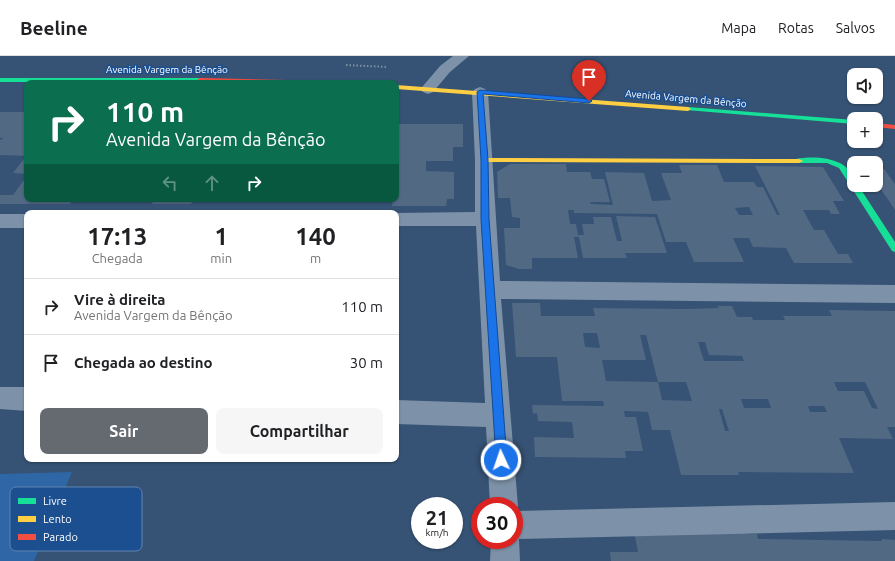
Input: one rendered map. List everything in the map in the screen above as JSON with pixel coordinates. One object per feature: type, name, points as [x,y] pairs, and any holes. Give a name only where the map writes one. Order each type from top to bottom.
[{"type":"street","points":[[428,89],[445,69],[462,56]]},
{"type":"street","name":"Avenida Vargem da Bênção","points":[[0,80],[206,80]]},
{"type":"street","name":"Avenida Vargem da Bênção","points":[[399,87],[480,92],[847,121]]},
{"type":"street","points":[[480,92],[484,160],[485,219],[504,497]]},
{"type":"street","points":[[883,126],[895,127]]},
{"type":"street","points":[[484,160],[833,162],[842,166],[895,249]]},
{"type":"street","points":[[399,219],[485,219]]},
{"type":"street","points":[[1,224],[24,221]]},
{"type":"street","points":[[490,290],[895,294]]},
{"type":"street","points":[[0,398],[24,399]]},
{"type":"street","points":[[399,412],[499,415]]},
{"type":"street","points":[[523,526],[895,516]]},
{"type":"street","points":[[505,549],[505,561]]},
{"type":"shaded area","points":[[72,472],[66,487],[10,487],[10,551],[38,551],[34,561],[0,561],[0,474]]},
{"type":"building","points":[[0,112],[24,112],[24,156],[0,155],[0,140],[4,138],[0,138]]},
{"type":"building","points":[[399,124],[463,124],[463,147],[453,147],[453,161],[426,161],[426,171],[454,172],[454,199],[447,199],[446,206],[392,206],[393,202],[399,202]]},
{"type":"building","points":[[24,159],[24,174],[13,173]]},
{"type":"building","points":[[510,164],[566,164],[567,172],[590,172],[592,179],[604,179],[610,202],[590,202],[591,204],[613,205],[605,172],[644,173],[652,201],[671,200],[661,173],[682,173],[679,165],[717,165],[724,182],[754,182],[757,187],[763,187],[777,215],[780,215],[755,166],[823,167],[844,201],[833,201],[840,214],[831,214],[829,210],[803,210],[814,230],[824,230],[838,254],[848,254],[853,263],[794,263],[786,248],[753,247],[749,238],[733,238],[744,262],[694,262],[686,242],[666,242],[657,214],[574,213],[574,210],[568,210],[570,224],[576,224],[578,235],[584,235],[582,224],[594,224],[593,217],[611,217],[617,241],[622,241],[616,216],[655,217],[667,253],[625,253],[627,258],[583,258],[579,237],[574,237],[578,258],[532,258],[532,269],[519,269],[506,265],[504,228],[520,228],[520,218],[512,217],[510,198],[498,198],[497,172]],"holes":[[[749,207],[753,215],[739,215],[735,208]]]},
{"type":"building","points":[[883,169],[895,184],[895,210],[883,192]]},
{"type":"building","points":[[24,180],[24,202],[71,202],[70,204],[0,204],[0,195],[13,195]]},
{"type":"building","points":[[153,202],[192,202],[191,204],[152,204]]},
{"type":"building","points":[[512,303],[540,303],[541,316],[595,316],[593,308],[719,308],[717,306],[732,306],[737,317],[752,317],[753,320],[785,320],[783,316],[832,316],[829,310],[895,311],[895,427],[887,427],[893,439],[839,438],[854,473],[738,472],[739,475],[681,475],[670,430],[652,430],[648,412],[624,411],[625,417],[636,417],[643,451],[625,451],[626,458],[535,457],[534,437],[574,438],[572,422],[538,421],[537,413],[533,414],[532,405],[604,406],[603,401],[562,401],[557,357],[516,357]],"holes":[[[583,333],[597,333],[600,348],[585,347]],[[640,335],[646,335],[658,382],[606,381],[602,360],[646,360]],[[698,342],[705,342],[709,355],[742,356],[744,361],[704,361]],[[658,382],[686,382],[692,401],[662,400]],[[834,382],[865,382],[878,409],[872,408],[864,391],[838,391]],[[741,399],[768,399],[771,408],[744,408]],[[808,406],[824,406],[827,412],[810,412]],[[719,409],[722,409],[729,431],[725,431]]]},
{"type":"building","points":[[634,531],[745,533],[757,534],[758,539],[895,540],[895,561],[611,561],[610,552],[638,552]]},
{"type":"traffic: fast","points":[[0,80],[200,80]]},
{"type":"traffic: fast","points":[[688,109],[847,121]]},
{"type":"traffic: fast","points":[[799,161],[827,161],[842,166],[895,249]]},
{"type":"traffic: slow","points":[[399,87],[688,109]]},
{"type":"traffic: slow","points":[[484,160],[799,161]]},
{"type":"traffic: jam","points":[[883,126],[895,127]]},
{"type":"route","points":[[501,460],[485,219],[484,160],[480,92],[589,101]]}]
